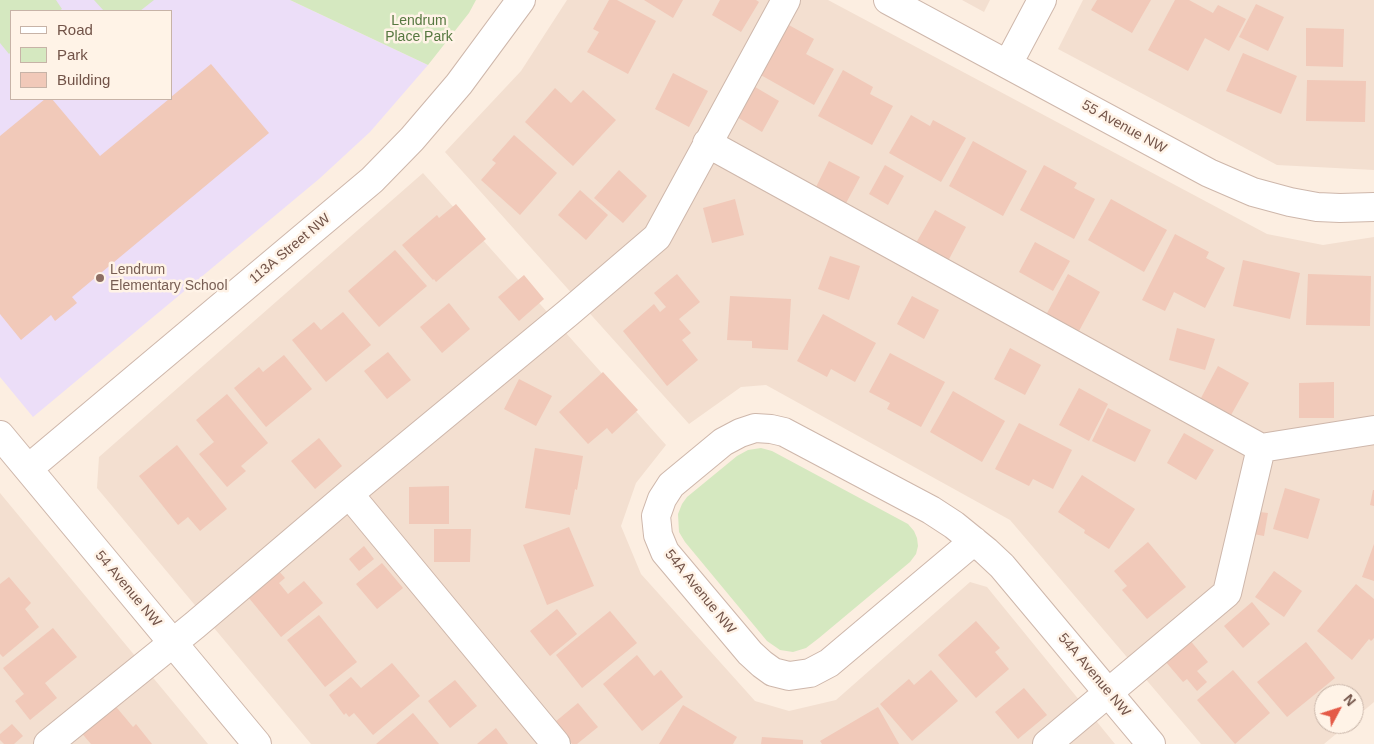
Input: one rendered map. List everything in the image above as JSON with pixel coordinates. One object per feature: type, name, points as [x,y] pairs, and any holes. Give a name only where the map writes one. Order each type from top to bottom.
[{"type":"street","name":"113A Street NW","points":[[29,468],[372,180],[412,139],[459,84],[521,0]]},
{"type":"street","points":[[48,744],[173,643],[657,237],[786,0]]},
{"type":"street","name":"55 Avenue NW","points":[[888,0],[1209,173],[1253,192],[1317,207],[1374,207]]},
{"type":"street","points":[[1008,64],[1042,0]]},
{"type":"street","points":[[707,143],[1261,448],[1374,430]]},
{"type":"street","name":"54A Avenue NW","points":[[974,541],[829,663],[810,673],[789,676],[773,672],[750,654],[665,552],[658,535],[656,516],[662,499],[671,484],[723,442],[754,428],[784,432],[931,510],[974,541],[1002,566],[1151,744]]},
{"type":"street","name":"54 Avenue NW","points":[[0,435],[257,744]]},
{"type":"street","points":[[1047,744],[1227,593],[1261,448]]},
{"type":"street","points":[[350,494],[556,744]]},
{"type":"shaded area","name":"Lendrum Elementary School","points":[[0,0],[290,0],[428,65],[370,132],[319,179],[33,417],[0,377]]},
{"type":"shaded area","points":[[567,0],[828,0],[1267,234],[1323,245],[1374,237],[1374,702],[1364,710],[1364,684],[1314,684],[1314,734],[1336,734],[1324,744],[1201,744],[1010,520],[766,385],[741,387],[689,424],[445,152],[521,71]]},
{"type":"shaded area","points":[[962,0],[990,0],[984,12]]},
{"type":"shaded area","points":[[1083,0],[1374,0],[1374,170],[1277,165],[1058,49]]},
{"type":"shaded area","points":[[423,173],[666,445],[636,483],[621,526],[641,574],[755,701],[789,711],[836,700],[970,582],[987,587],[1115,744],[311,744],[97,488],[99,457]]},
{"type":"shaded area","points":[[0,493],[208,744],[0,744]]},
{"type":"green space","points":[[0,0],[56,0],[62,9],[10,10],[9,54],[0,43]]},
{"type":"green space","points":[[94,0],[154,0],[141,10],[103,10]]},
{"type":"green space","name":"Lendrum Place Park","points":[[290,0],[476,0],[469,13],[428,65]]},
{"type":"green space","points":[[761,448],[772,451],[908,524],[917,538],[916,554],[910,562],[806,648],[793,652],[780,650],[767,641],[685,542],[679,532],[678,514],[687,497],[737,456],[748,450]]},
{"type":"building","points":[[609,0],[617,0],[656,21],[628,74],[587,52],[599,32],[593,29]]},
{"type":"building","points":[[644,0],[683,0],[673,18]]},
{"type":"building","points":[[720,0],[756,0],[759,2],[741,32],[712,15]]},
{"type":"building","points":[[1097,0],[1151,0],[1132,33],[1091,10]]},
{"type":"building","points":[[1175,0],[1189,0],[1213,13],[1218,5],[1246,19],[1229,51],[1205,38],[1188,71],[1148,50]]},
{"type":"building","points":[[1256,4],[1284,17],[1268,51],[1239,37]]},
{"type":"building","points":[[787,24],[814,39],[806,54],[834,69],[814,105],[759,74]]},
{"type":"building","points":[[1306,28],[1344,29],[1343,67],[1306,66]]},
{"type":"building","points":[[1243,53],[1297,76],[1281,114],[1226,91]]},
{"type":"building","name":"Lendrum Elementary School","points":[[211,64],[269,133],[72,297],[77,303],[55,321],[51,315],[21,340],[0,314],[0,136],[44,100],[53,100],[100,156],[168,100],[172,100],[172,96]]},
{"type":"building","points":[[843,70],[873,87],[870,94],[893,106],[872,145],[818,116]]},
{"type":"building","points":[[673,73],[708,91],[689,127],[655,109]]},
{"type":"building","points":[[1307,80],[1366,81],[1365,122],[1306,121]]},
{"type":"building","points":[[750,84],[779,101],[762,132],[732,114]]},
{"type":"building","points":[[555,88],[571,103],[583,90],[616,120],[573,166],[525,122]]},
{"type":"building","points":[[911,115],[930,126],[933,120],[966,138],[941,182],[889,153]]},
{"type":"building","points":[[514,135],[557,173],[520,215],[481,180],[496,163],[492,160]]},
{"type":"building","points":[[973,141],[1027,171],[1003,216],[949,186]]},
{"type":"building","points":[[829,161],[860,177],[845,205],[815,189]]},
{"type":"building","points":[[885,165],[904,176],[888,205],[869,194]]},
{"type":"building","points":[[1044,165],[1077,183],[1074,188],[1095,199],[1074,239],[1020,210]]},
{"type":"building","points":[[619,170],[647,196],[623,223],[594,198]]},
{"type":"building","points":[[580,190],[608,215],[586,240],[558,215]]},
{"type":"building","points":[[735,199],[744,235],[712,243],[703,208]]},
{"type":"building","points":[[1111,199],[1167,230],[1144,272],[1088,240]]},
{"type":"building","points":[[456,204],[486,239],[436,282],[402,245],[437,215],[439,218]]},
{"type":"building","points":[[935,210],[966,227],[948,261],[916,243]]},
{"type":"building","points":[[1175,234],[1209,252],[1206,258],[1225,268],[1205,308],[1174,292],[1165,311],[1142,300]]},
{"type":"building","points":[[1035,242],[1070,261],[1053,291],[1019,272]]},
{"type":"building","points":[[395,250],[427,286],[379,327],[348,291]]},
{"type":"building","points":[[830,256],[860,266],[849,300],[818,289]]},
{"type":"building","points":[[1243,260],[1300,273],[1290,319],[1233,306]]},
{"type":"building","points":[[677,274],[700,302],[679,319],[691,333],[682,340],[698,360],[667,386],[623,331],[654,304],[660,312],[666,307],[654,293]]},
{"type":"building","points":[[1068,274],[1100,292],[1079,331],[1046,315]]},
{"type":"building","points":[[1308,274],[1371,276],[1370,326],[1306,325]]},
{"type":"building","points":[[524,275],[544,299],[519,321],[498,297]]},
{"type":"building","points":[[730,296],[791,299],[788,350],[752,348],[752,341],[727,340]]},
{"type":"building","points":[[912,296],[939,310],[924,339],[897,324]]},
{"type":"building","points":[[449,303],[470,329],[442,353],[420,327]]},
{"type":"building","points":[[343,312],[371,345],[326,382],[292,340],[314,322],[321,330]]},
{"type":"building","points":[[823,314],[876,343],[855,382],[831,369],[827,377],[797,361]]},
{"type":"building","points":[[1177,328],[1215,339],[1205,370],[1169,360]]},
{"type":"building","points":[[1010,348],[1041,365],[1025,395],[994,379]]},
{"type":"building","points":[[388,352],[411,380],[387,399],[364,371]]},
{"type":"building","points":[[890,353],[945,382],[921,427],[887,409],[890,403],[869,392]]},
{"type":"building","points":[[284,355],[312,389],[266,427],[234,388],[259,367],[263,372]]},
{"type":"building","points":[[1218,366],[1249,383],[1231,415],[1201,398]]},
{"type":"building","points":[[603,372],[638,410],[612,434],[607,428],[588,444],[559,412]]},
{"type":"building","points":[[519,379],[552,396],[536,426],[504,409]]},
{"type":"building","points":[[1334,382],[1334,418],[1299,418],[1299,383]]},
{"type":"building","points":[[1079,388],[1108,404],[1089,441],[1059,425]]},
{"type":"building","points":[[953,391],[1005,421],[982,462],[930,432]]},
{"type":"building","points":[[227,394],[268,443],[241,466],[246,471],[227,487],[199,454],[214,442],[196,420]]},
{"type":"building","points":[[1108,408],[1151,430],[1135,462],[1092,441]]},
{"type":"building","points":[[1019,423],[1072,450],[1053,489],[1033,479],[1029,486],[995,469]]},
{"type":"building","points":[[1184,433],[1214,450],[1196,480],[1167,463]]},
{"type":"building","points":[[319,438],[342,466],[315,489],[291,461]]},
{"type":"building","points":[[177,445],[227,509],[200,531],[188,517],[178,525],[139,476]]},
{"type":"building","points":[[535,448],[583,456],[570,515],[525,508]]},
{"type":"building","points":[[1082,475],[1135,509],[1109,549],[1084,533],[1085,530],[1058,512]]},
{"type":"building","points":[[449,486],[449,524],[409,524],[409,487]]},
{"type":"building","points":[[1285,488],[1320,499],[1308,539],[1273,529]]},
{"type":"building","points":[[1374,490],[1374,506],[1370,505]]},
{"type":"building","points":[[1252,511],[1268,513],[1264,536],[1248,533]]},
{"type":"building","points":[[569,527],[594,586],[547,605],[523,545]]},
{"type":"building","points":[[434,529],[471,529],[470,562],[434,562]]},
{"type":"building","points":[[1148,542],[1186,587],[1147,619],[1122,590],[1127,586],[1114,571]]},
{"type":"building","points":[[1374,544],[1374,581],[1362,577]]},
{"type":"building","points":[[364,546],[374,559],[359,571],[349,559]]},
{"type":"building","points":[[382,563],[403,588],[377,609],[356,584]]},
{"type":"building","points":[[277,569],[285,578],[279,583],[288,594],[304,581],[323,603],[281,637],[244,592]]},
{"type":"building","points":[[1274,571],[1302,591],[1284,617],[1255,597]]},
{"type":"building","points":[[9,577],[31,603],[25,609],[39,627],[3,657],[0,654],[0,584]]},
{"type":"building","points":[[1356,584],[1374,599],[1374,638],[1371,641],[1369,639],[1352,660],[1317,631]]},
{"type":"building","points":[[1252,602],[1270,624],[1243,648],[1224,626]]},
{"type":"building","points":[[557,609],[577,634],[550,656],[530,631]]},
{"type":"building","points":[[610,611],[637,643],[582,688],[556,655]]},
{"type":"building","points":[[319,615],[357,662],[325,687],[287,640]]},
{"type":"building","points":[[976,621],[1000,648],[995,652],[1009,669],[976,698],[938,655]]},
{"type":"building","points":[[53,628],[77,657],[45,683],[57,698],[30,720],[15,701],[24,694],[3,668]]},
{"type":"building","points":[[1184,633],[1208,662],[1197,671],[1207,682],[1197,691],[1187,679],[1183,682],[1159,654]]},
{"type":"building","points":[[1306,642],[1335,678],[1328,684],[1314,684],[1314,695],[1287,717],[1257,682]]},
{"type":"building","points":[[637,655],[654,676],[661,670],[683,697],[642,731],[603,684]]},
{"type":"building","points":[[392,663],[420,696],[373,735],[354,713],[349,717],[346,713],[344,715],[329,695],[351,677],[361,688]]},
{"type":"building","points":[[931,670],[958,701],[912,741],[880,704],[909,679],[914,685]]},
{"type":"building","points":[[1233,670],[1270,713],[1235,744],[1197,700]]},
{"type":"building","points":[[455,680],[477,706],[450,728],[428,701]]},
{"type":"building","points":[[1024,688],[1047,715],[1018,739],[995,712]]},
{"type":"building","points":[[112,702],[133,727],[136,724],[152,744],[91,744],[79,730]]},
{"type":"building","points":[[578,703],[598,727],[577,744],[572,744],[555,722]]},
{"type":"building","points":[[683,705],[737,737],[733,744],[659,744]]},
{"type":"building","points":[[878,707],[899,744],[822,744],[820,741]]},
{"type":"building","points":[[413,713],[439,744],[376,744]]},
{"type":"building","points":[[12,724],[23,736],[14,744],[4,744],[0,740],[0,734]]},
{"type":"building","points":[[496,728],[508,744],[477,744]]},
{"type":"building","points":[[762,737],[803,740],[803,744],[761,744]]},
{"type":"place","name":"Lendrum Elementary School","points":[[100,278]]}]
